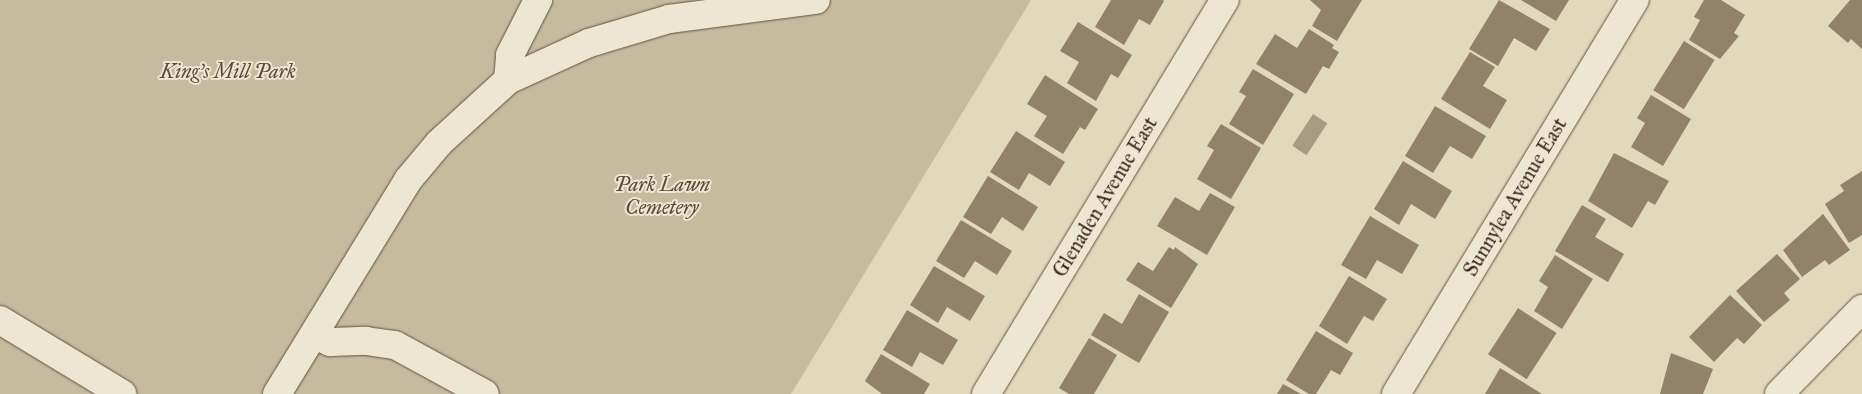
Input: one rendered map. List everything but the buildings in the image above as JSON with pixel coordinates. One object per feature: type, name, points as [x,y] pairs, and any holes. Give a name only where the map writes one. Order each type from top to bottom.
[{"type":"street","points":[[508,80],[510,55],[538,0]]},
{"type":"street","points":[[277,394],[315,335],[408,180],[439,142],[508,80],[589,44],[669,19],[816,0]]},
{"type":"street","name":"Glenaden Avenue East","points":[[986,394],[1225,0]]},
{"type":"street","name":"Sunnylea Avenue East","points":[[1396,394],[1635,0]]},
{"type":"street","points":[[1779,394],[1862,309]]},
{"type":"street","points":[[0,320],[122,394]]},
{"type":"street","points":[[315,335],[330,342],[366,341],[395,346],[485,394]]},
{"type":"green space","name":"Park Lawn Cemetery","points":[[0,0],[1031,0],[791,394],[0,394]]},
{"type":"shaded area","points":[[1313,114],[1327,123],[1307,155],[1292,146]]},
{"type":"park label","name":"King's Mill Park","points":[[228,71]]}]
